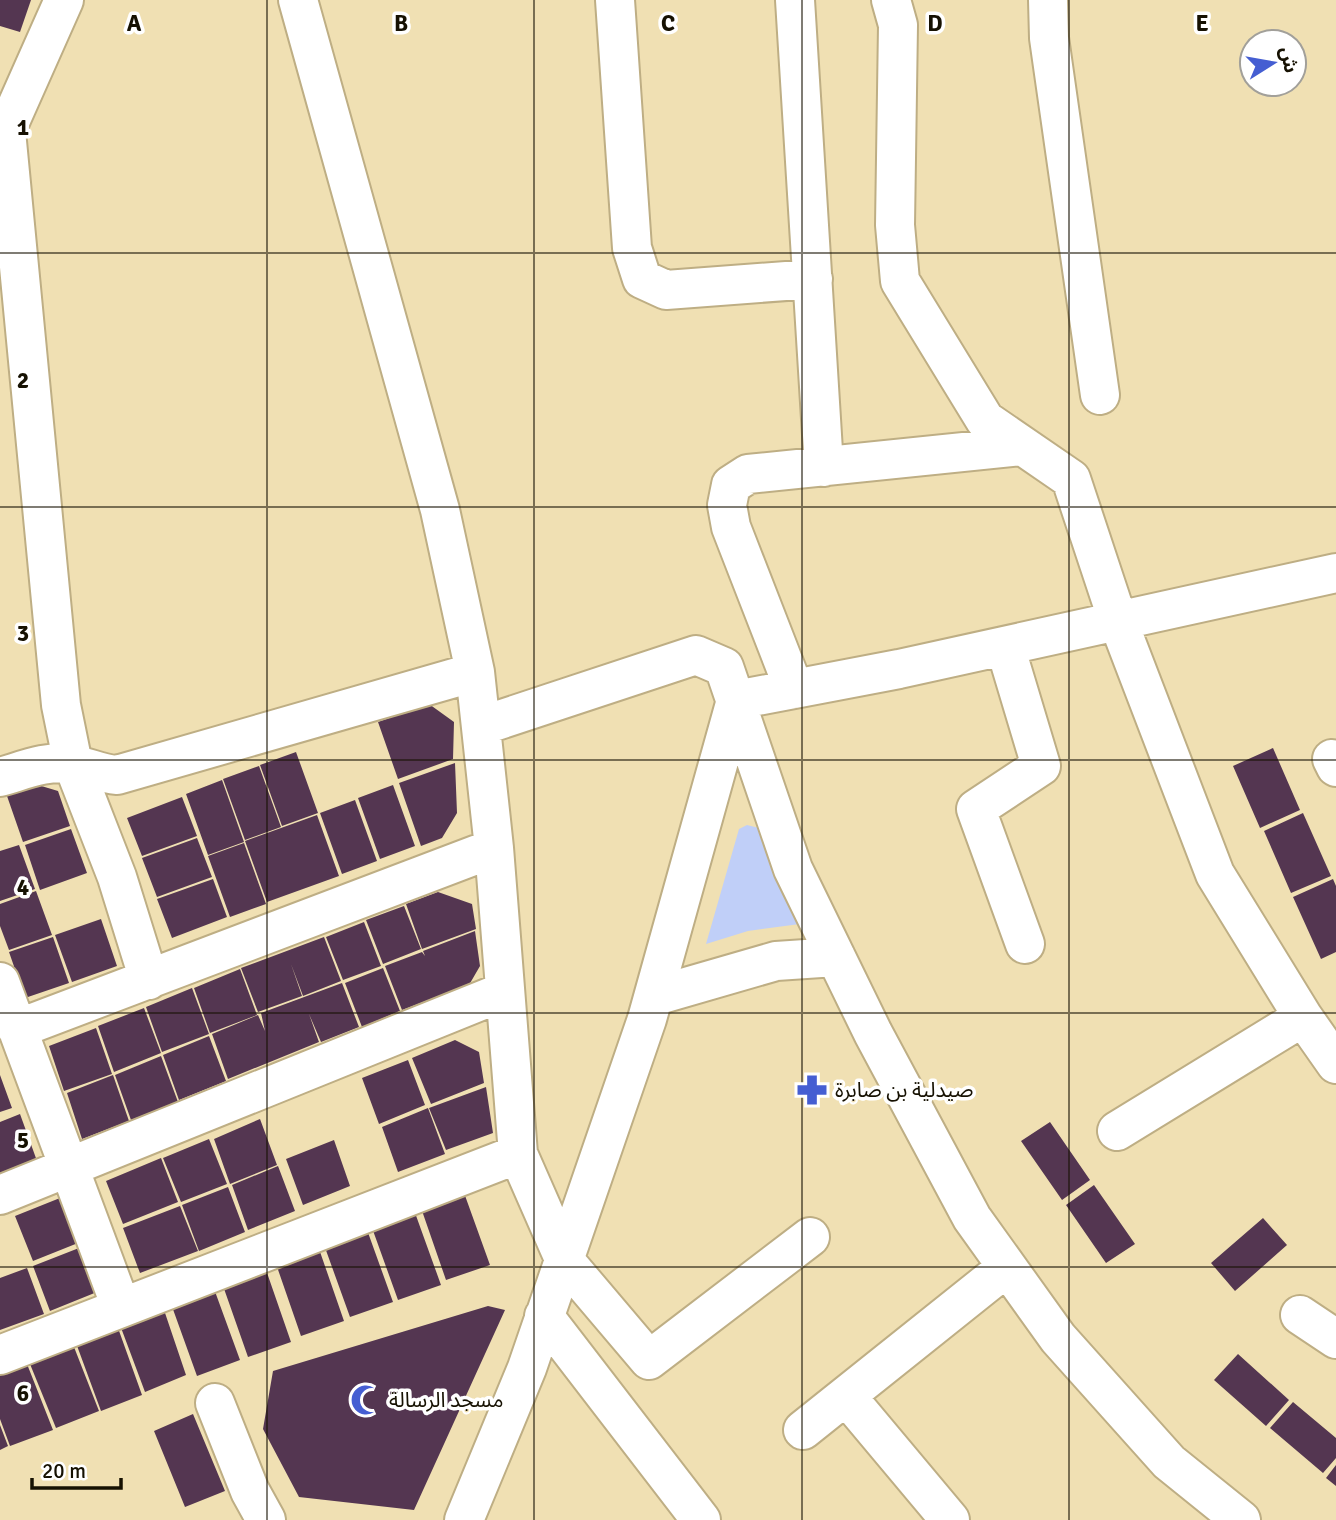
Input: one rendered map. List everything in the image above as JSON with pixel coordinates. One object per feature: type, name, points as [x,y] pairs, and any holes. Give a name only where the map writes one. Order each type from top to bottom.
[{"type":"street","points":[[64,0],[3,137],[25,307],[61,705],[73,764],[117,877],[149,979]]},
{"type":"street","points":[[298,0],[440,510],[475,673],[494,848],[518,1154],[565,1261],[649,1360],[810,1237]]},
{"type":"street","points":[[615,0],[632,248],[642,279],[666,290],[813,279]]},
{"type":"street","points":[[795,0],[824,467]]},
{"type":"street","points":[[891,0],[898,25],[895,225],[900,281],[985,420],[1071,479],[1118,621],[1215,874],[1303,1017],[1336,1063]]},
{"type":"street","points":[[1048,0],[1048,38],[1100,395]]},
{"type":"street","points":[[794,689],[731,527],[727,505],[731,485],[748,474],[1022,446]]},
{"type":"street","points":[[736,700],[1005,646],[1336,573]]},
{"type":"street","points":[[1005,646],[1041,766],[975,809],[1025,943]]},
{"type":"street","points":[[481,726],[696,655],[724,667],[793,869],[972,1218],[1058,1338],[1170,1462],[1241,1520]]},
{"type":"street","points":[[0,777],[56,762],[73,764],[102,775],[117,775],[475,673]]},
{"type":"street","points":[[464,1520],[527,1368],[654,996],[736,700]]},
{"type":"street","points":[[18,1029],[494,848]]},
{"type":"street","points":[[654,996],[725,973],[776,961],[836,957]]},
{"type":"street","points":[[0,982],[121,1307]]},
{"type":"street","points":[[0,1195],[505,991]]},
{"type":"street","points":[[1117,1131],[1303,1017]]},
{"type":"street","points":[[0,1356],[518,1154]]},
{"type":"street","points":[[803,1430],[1007,1266]]},
{"type":"street","points":[[1300,1315],[1336,1339]]},
{"type":"street","points":[[544,1316],[701,1520]]},
{"type":"street","points":[[847,1397],[950,1520]]},
{"type":"street","points":[[215,1404],[250,1491],[266,1520]]},
{"type":"shaded area","points":[[747,825],[759,828],[800,924],[748,931],[706,944],[739,829]]},
{"type":"building","points":[[0,0],[31,0],[20,32],[0,26]]},
{"type":"building","points":[[429,704],[454,722],[453,759],[398,779],[378,722]]},
{"type":"building","points":[[1273,748],[1300,810],[1260,828],[1233,766]]},
{"type":"building","points":[[296,752],[318,813],[282,826],[260,765]]},
{"type":"building","points":[[455,763],[457,813],[442,838],[421,846],[399,783]]},
{"type":"building","points":[[259,766],[281,827],[245,840],[223,779]]},
{"type":"building","points":[[222,780],[244,842],[208,855],[186,794]]},
{"type":"building","points":[[38,785],[58,791],[70,826],[23,842],[7,796]]},
{"type":"building","points":[[393,785],[415,846],[380,859],[358,798]]},
{"type":"building","points":[[182,797],[197,836],[142,856],[127,818]]},
{"type":"building","points":[[355,800],[377,861],[342,874],[320,813]]},
{"type":"building","points":[[1303,813],[1331,876],[1291,893],[1264,831]]},
{"type":"building","points":[[317,815],[339,876],[267,902],[245,841]]},
{"type":"building","points":[[71,829],[87,873],[40,890],[25,845]]},
{"type":"building","points":[[197,838],[212,877],[157,897],[142,858]]},
{"type":"building","points":[[244,843],[266,904],[230,917],[208,856]]},
{"type":"building","points":[[19,845],[35,889],[0,901],[0,851]]},
{"type":"building","points":[[213,879],[227,917],[172,938],[157,899]]},
{"type":"building","points":[[1333,879],[1336,886],[1336,952],[1321,959],[1293,897]]},
{"type":"building","points":[[36,891],[52,935],[9,950],[0,926],[0,904]]},
{"type":"building","points":[[438,892],[472,904],[476,929],[422,949],[406,904]]},
{"type":"building","points":[[404,906],[421,949],[383,964],[366,920]]},
{"type":"building","points":[[101,919],[117,966],[72,982],[55,935]]},
{"type":"building","points":[[364,922],[381,966],[343,980],[326,937]]},
{"type":"building","points":[[475,931],[480,966],[469,985],[402,1010],[385,966],[422,952],[425,956],[423,951]]},
{"type":"building","points":[[53,937],[69,983],[25,998],[9,952]]},
{"type":"building","points":[[324,937],[341,981],[303,996],[291,964],[302,996],[258,1012],[241,968]]},
{"type":"building","points":[[383,968],[400,1011],[362,1027],[345,983]]},
{"type":"building","points":[[240,969],[257,1015],[210,1033],[194,988]]},
{"type":"building","points":[[342,983],[359,1027],[321,1042],[309,1014],[319,1042],[228,1079],[212,1034],[258,1015],[265,1031],[261,1013]]},
{"type":"building","points":[[192,988],[209,1034],[162,1052],[146,1007]]},
{"type":"building","points":[[144,1008],[161,1053],[114,1072],[98,1026]]},
{"type":"building","points":[[96,1028],[112,1074],[64,1091],[49,1046]]},
{"type":"building","points":[[209,1036],[226,1081],[179,1100],[163,1055]]},
{"type":"building","points":[[455,1040],[479,1052],[484,1083],[431,1104],[412,1058]]},
{"type":"building","points":[[161,1056],[178,1102],[131,1120],[115,1075]]},
{"type":"building","points":[[408,1060],[425,1105],[379,1124],[362,1078]]},
{"type":"building","points":[[0,1075],[12,1108],[0,1112]]},
{"type":"building","points":[[113,1075],[129,1121],[82,1139],[67,1093]]},
{"type":"building","points":[[486,1087],[493,1133],[446,1150],[429,1108]]},
{"type":"building","points":[[428,1108],[445,1154],[398,1172],[382,1127]]},
{"type":"building","points":[[20,1114],[37,1161],[0,1174],[0,1122]]},
{"type":"building","points":[[260,1119],[277,1165],[230,1184],[214,1139]]},
{"type":"building","points":[[1050,1122],[1090,1180],[1062,1200],[1021,1141]]},
{"type":"building","points":[[209,1139],[227,1184],[181,1202],[163,1158]]},
{"type":"building","points":[[334,1140],[350,1186],[303,1205],[286,1159]]},
{"type":"building","points":[[161,1158],[178,1202],[123,1224],[106,1181]]},
{"type":"building","points":[[278,1166],[295,1211],[248,1230],[232,1185]]},
{"type":"building","points":[[1094,1185],[1135,1244],[1106,1263],[1066,1205]]},
{"type":"building","points":[[228,1187],[245,1232],[199,1251],[182,1205]]},
{"type":"building","points":[[463,1190],[490,1265],[446,1280],[420,1205]]},
{"type":"building","points":[[60,1198],[78,1243],[33,1261],[15,1216]]},
{"type":"building","points":[[180,1206],[198,1251],[140,1273],[123,1228]]},
{"type":"building","points":[[414,1210],[441,1285],[398,1300],[371,1225]]},
{"type":"building","points":[[1263,1218],[1287,1245],[1235,1291],[1211,1263]]},
{"type":"building","points":[[366,1227],[393,1302],[350,1317],[323,1242]]},
{"type":"building","points":[[318,1246],[344,1321],[301,1336],[275,1261]]},
{"type":"building","points":[[79,1248],[97,1292],[50,1311],[33,1266]]},
{"type":"building","points":[[265,1267],[291,1342],[248,1357],[222,1283]]},
{"type":"building","points":[[27,1268],[44,1314],[0,1330],[0,1278]]},
{"type":"building","points":[[213,1286],[240,1360],[197,1376],[170,1301]]},
{"type":"building","name":"مسجد الرسالة","points":[[488,1306],[505,1310],[414,1510],[299,1497],[263,1429],[273,1371]]},
{"type":"building","points":[[164,1310],[186,1375],[145,1392],[120,1325]]},
{"type":"building","points":[[118,1328],[142,1395],[101,1411],[76,1343]]},
{"type":"building","points":[[74,1347],[99,1411],[56,1428],[30,1364]]},
{"type":"building","points":[[1238,1354],[1289,1400],[1266,1426],[1214,1380]]},
{"type":"building","points":[[27,1364],[53,1430],[10,1446],[0,1419],[0,1374]]},
{"type":"building","points":[[1293,1402],[1336,1438],[1336,1458],[1323,1473],[1270,1428]]},
{"type":"building","points":[[193,1414],[225,1491],[185,1507],[154,1431]]},
{"type":"building","points":[[0,1425],[8,1446],[0,1450]]},
{"type":"building","points":[[1336,1465],[1336,1486],[1326,1478]]},
{"type":"place","name":"صيدلية بن صابرة","points":[[812,1090]]},
{"type":"place","name":"مسجد الرسالة","points":[[366,1400]]}]
